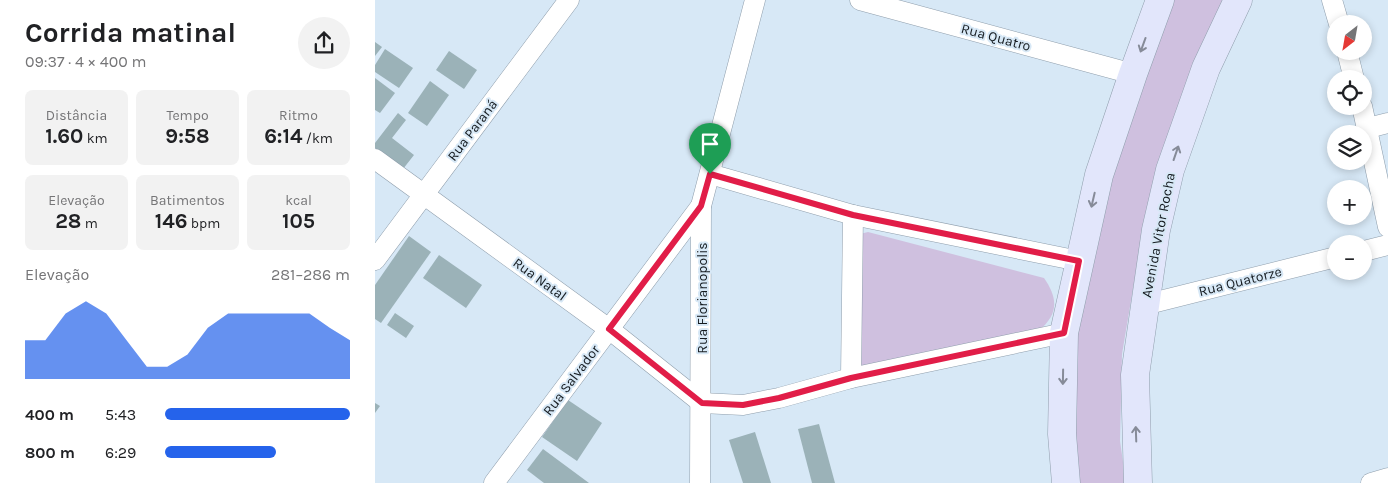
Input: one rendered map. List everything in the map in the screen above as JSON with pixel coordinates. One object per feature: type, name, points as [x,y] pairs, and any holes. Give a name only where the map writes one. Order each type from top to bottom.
[{"type":"street","name":"Rua Paraná","points":[[375,260],[569,0]]},
{"type":"street","name":"Rua Florianopolis","points":[[700,483],[702,403],[701,206],[755,0]]},
{"type":"street","name":"Rua Quatro","points":[[860,0],[1133,74]]},
{"type":"street","points":[[1065,483],[1062,434],[1064,333],[1099,175],[1133,74],[1161,0]]},
{"type":"street","name":"Avenida Vitor Rocha","points":[[1138,483],[1135,375],[1156,230],[1170,170],[1206,68],[1238,0]]},
{"type":"street","points":[[1332,0],[1336,15]]},
{"type":"street","points":[[1372,127],[1388,123]]},
{"type":"street","points":[[1372,148],[1388,227]]},
{"type":"street","name":"Rua Natal","points":[[375,159],[609,329],[702,403]]},
{"type":"street","points":[[710,174],[853,215],[1079,261]]},
{"type":"street","name":"Rua Salvador","points":[[494,483],[701,206]]},
{"type":"street","points":[[851,378],[853,215]]},
{"type":"street","points":[[1372,248],[1388,245]]},
{"type":"street","name":"Rua Quatorze","points":[[1144,305],[1327,259]]},
{"type":"street","points":[[702,403],[743,405],[779,398],[851,378],[1064,333]]},
{"type":"street","points":[[1371,483],[1388,478]]},
{"type":"shaded area","points":[[1171,0],[1227,0],[1155,191],[1134,283],[1122,354],[1120,441],[1126,483],[1072,483],[1075,333],[1105,180]]},
{"type":"shaded area","points":[[868,232],[1044,278],[1049,285],[1054,299],[1053,312],[1050,319],[1038,331],[861,367],[860,234]]},
{"type":"building","points":[[375,42],[382,47],[375,56]]},
{"type":"building","points":[[385,49],[413,68],[399,88],[375,72],[375,65]]},
{"type":"building","points":[[449,51],[477,70],[464,89],[436,70]]},
{"type":"building","points":[[375,78],[395,93],[380,113],[375,110]]},
{"type":"building","points":[[430,81],[449,95],[427,126],[408,113]]},
{"type":"building","points":[[398,113],[406,120],[392,138],[414,155],[403,169],[375,148],[375,143]]},
{"type":"building","points":[[409,236],[431,252],[381,323],[375,319],[375,285]]},
{"type":"building","points":[[439,255],[482,285],[466,308],[423,278]]},
{"type":"building","points":[[395,313],[414,326],[406,338],[387,325]]},
{"type":"building","points":[[568,400],[602,423],[577,461],[542,437]]},
{"type":"building","points":[[375,403],[380,406],[375,413]]},
{"type":"building","points":[[819,424],[835,483],[812,483],[798,429]]},
{"type":"building","points":[[755,432],[771,483],[743,483],[729,440]]},
{"type":"building","points":[[543,449],[589,483],[544,483],[527,470]]},
{"type":"route","points":[[710,174],[853,215],[1079,261],[1064,333],[851,378],[779,398],[743,405],[702,403],[609,329],[701,206],[710,174]]}]
